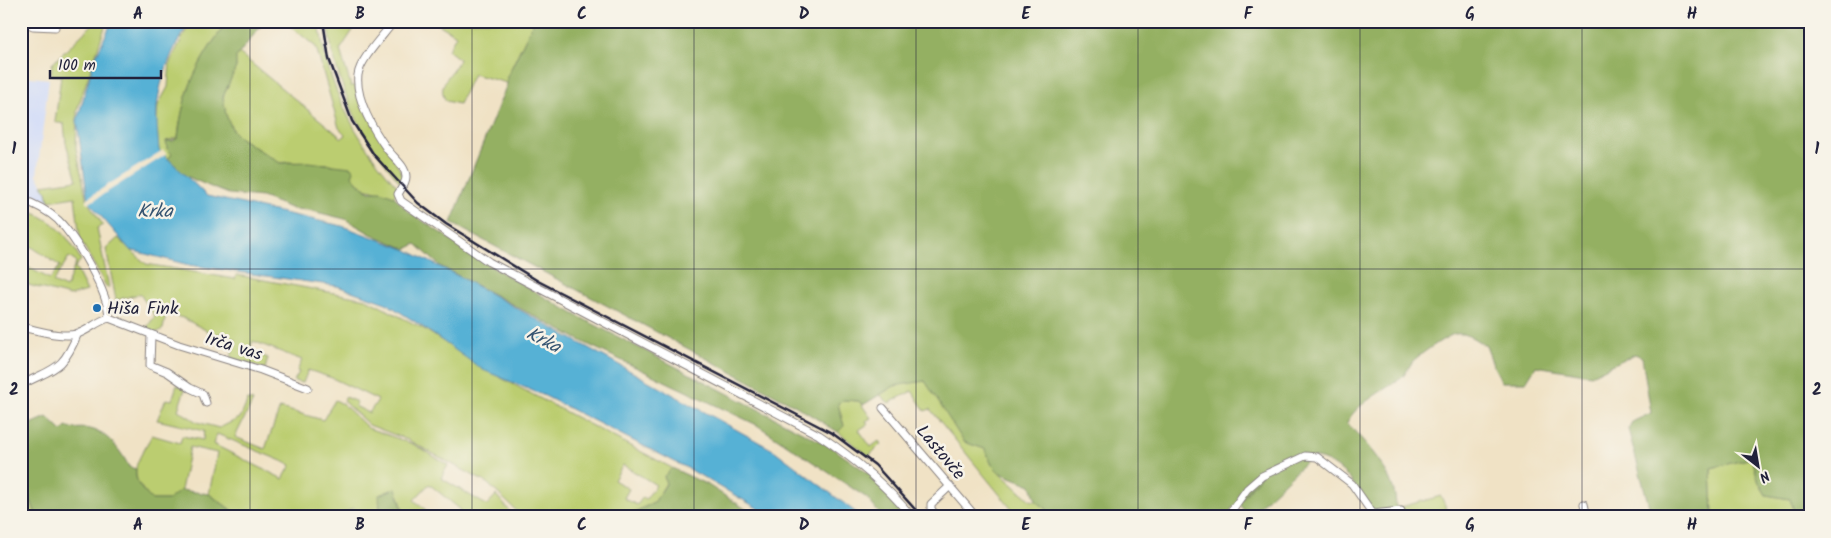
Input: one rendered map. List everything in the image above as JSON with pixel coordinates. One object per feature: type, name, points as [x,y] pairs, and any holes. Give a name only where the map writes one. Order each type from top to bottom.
[{"type":"street","points":[[22,21],[33,26],[56,27]]},
{"type":"street","points":[[394,21],[374,48],[358,75],[361,98],[368,116],[387,149],[406,173],[406,181],[398,194],[401,201],[489,262],[819,436],[852,457],[873,475],[912,517]]},
{"type":"street","points":[[21,199],[43,209],[63,226],[96,280],[109,311],[109,318],[92,324],[78,333],[63,335],[21,328]]},
{"type":"street","name":"Irča vas","points":[[109,318],[179,345],[261,370],[308,388]]},
{"type":"street","points":[[21,385],[55,369],[68,356],[78,333]]},
{"type":"street","points":[[151,335],[150,365],[177,377],[180,382],[203,394],[206,403]]},
{"type":"street","name":"Lastovče","points":[[883,408],[976,517]]},
{"type":"street","points":[[1227,517],[1247,488],[1262,476],[1305,456],[1317,457],[1352,484],[1373,514],[1401,511],[1403,517]]},
{"type":"street","points":[[937,517],[931,509],[931,504],[950,486]]},
{"type":"street","points":[[1584,504],[1586,517]]},
{"type":"shaded area","points":[[21,76],[49,79],[37,175],[47,192],[49,201],[21,190]]},
{"type":"green space","points":[[96,21],[107,21],[77,110],[76,148],[87,201],[103,225],[97,228],[109,287],[107,288],[80,239],[75,197],[49,201],[47,192],[42,185],[77,180],[66,143],[64,124],[55,122],[61,76],[51,75],[52,64]]},
{"type":"green space","points":[[191,21],[228,21],[194,76],[184,105],[178,138],[166,141],[172,154],[168,159],[159,151],[156,131],[158,105],[168,87],[170,62]]},
{"type":"green space","points":[[228,21],[265,21],[236,57],[236,67],[223,97],[226,115],[233,131],[240,138],[280,163],[308,162],[351,167],[354,171],[352,176],[362,187],[370,191],[381,191],[394,196],[408,211],[487,264],[574,314],[831,447],[872,476],[910,517],[882,517],[867,498],[757,425],[587,344],[440,266],[416,244],[406,249],[371,234],[345,219],[308,210],[293,209],[262,197],[229,194],[186,176],[168,159],[172,154],[167,149],[166,141],[173,141],[178,138],[180,121],[188,90],[201,62]]},
{"type":"green space","points":[[284,21],[319,21],[328,67],[345,110],[368,150],[398,187],[394,196],[362,187],[352,176],[330,164],[280,163],[240,138],[233,131],[226,115],[223,97],[236,67],[235,57],[239,53],[342,138],[346,135],[339,128],[316,47]]},
{"type":"green space","points":[[327,21],[359,21],[340,50],[351,86],[355,86],[360,101],[404,177],[401,184],[369,141],[347,98],[337,68]]},
{"type":"green space","points":[[433,21],[534,21],[507,77],[507,83],[473,74],[459,104],[446,101],[443,95],[446,79],[459,59],[448,50],[456,35]]},
{"type":"green space","points":[[534,21],[1810,21],[1810,517],[1796,517],[1790,499],[1766,495],[1759,483],[1752,458],[1711,468],[1713,517],[1652,517],[1628,429],[1632,422],[1651,413],[1642,357],[1635,354],[1591,375],[1536,366],[1526,382],[1502,382],[1486,346],[1472,337],[1464,334],[1455,334],[1416,358],[1402,377],[1370,398],[1356,410],[1347,423],[1374,454],[1389,478],[1394,490],[1396,503],[1395,517],[1373,517],[1362,496],[1341,470],[1323,460],[1311,457],[1248,517],[1239,503],[1262,474],[1225,517],[1045,517],[1047,509],[1036,501],[1031,485],[1000,473],[992,465],[985,449],[964,442],[925,381],[894,386],[863,405],[859,401],[844,400],[838,404],[844,426],[838,432],[796,406],[451,223],[507,84],[507,77]]},
{"type":"green space","points":[[21,208],[42,217],[57,227],[81,260],[75,267],[87,291],[70,296],[21,283],[26,235],[21,234]],"holes":[[[29,245],[60,266],[50,279],[24,265]],[[69,257],[76,262],[66,288],[53,282]]]},
{"type":"green space","points":[[118,238],[146,264],[235,279],[237,275],[366,299],[424,329],[488,371],[672,468],[664,476],[666,483],[654,503],[640,509],[636,513],[623,513],[615,517],[523,517],[487,483],[408,440],[369,425],[344,402],[345,397],[357,402],[355,406],[369,413],[378,400],[332,378],[308,370],[303,383],[294,381],[302,360],[253,341],[249,351],[268,358],[265,369],[231,358],[235,339],[219,333],[217,336],[183,318],[166,314],[163,329],[156,333],[145,330],[155,316],[140,294],[116,300],[106,249]],"holes":[[[623,465],[656,485],[646,499],[643,497],[637,505],[624,498],[629,489],[614,480]]]},
{"type":"green space","points":[[919,380],[927,382],[964,442],[985,449],[992,465],[1000,473],[1030,500],[1036,501],[1047,509],[1045,517],[1042,517],[1043,515],[1039,512],[1035,517],[1018,517],[930,409],[925,411],[912,391],[889,403],[880,395],[894,386]]},
{"type":"green space","points":[[177,385],[185,389],[178,410],[197,422],[219,428],[240,418],[248,400],[253,401],[235,437],[265,449],[280,408],[323,420],[335,400],[343,404],[368,428],[413,444],[448,465],[441,478],[483,503],[487,505],[496,495],[515,517],[455,517],[461,510],[429,484],[414,500],[434,517],[420,517],[418,514],[405,517],[399,496],[375,517],[360,517],[354,508],[335,517],[241,517],[209,494],[217,453],[190,447],[181,490],[169,500],[152,500],[138,483],[136,469],[141,454],[152,435],[180,443],[182,436],[203,440],[204,431],[157,420],[166,399],[172,400]],"holes":[[[217,434],[291,465],[283,479],[213,444]]]},
{"type":"green space","points":[[844,400],[859,401],[871,418],[866,421],[868,424],[859,430],[871,447],[879,441],[881,444],[869,456],[838,432],[844,426],[838,404]]},
{"type":"green space","points":[[47,417],[62,431],[66,427],[87,428],[108,438],[118,449],[129,467],[136,469],[138,483],[152,500],[168,500],[181,490],[209,494],[241,517],[37,517],[21,473],[21,432],[24,427]]},
{"type":"green space","points":[[1752,458],[1759,483],[1766,495],[1790,499],[1796,517],[1713,517],[1711,468]]},
{"type":"green space","points":[[672,468],[708,485],[758,517],[615,517],[623,513],[636,513],[640,509],[654,503],[666,484],[664,476]]},
{"type":"green space","points":[[21,473],[37,517],[21,517]]},
{"type":"green space","points":[[396,488],[405,517],[375,517],[380,512],[379,495]]},
{"type":"green space","points":[[1441,496],[1450,517],[1408,517],[1397,508]]},
{"type":"water","name":"Krka","points":[[112,21],[191,21],[173,51],[161,85],[157,112],[159,150],[207,196],[342,226],[405,249],[462,278],[775,451],[862,517],[773,517],[689,469],[545,396],[483,370],[386,303],[337,286],[189,265],[130,250],[88,201],[77,121],[94,61]]},
{"type":"pier","points":[[163,150],[167,154],[88,204],[86,202],[86,199]]},
{"type":"railway","points":[[323,21],[329,59],[352,121],[374,155],[418,203],[446,224],[538,281],[832,433],[875,465],[922,517]]},
{"type":"place","name":"Hiša Fink","points":[[97,308]]}]
